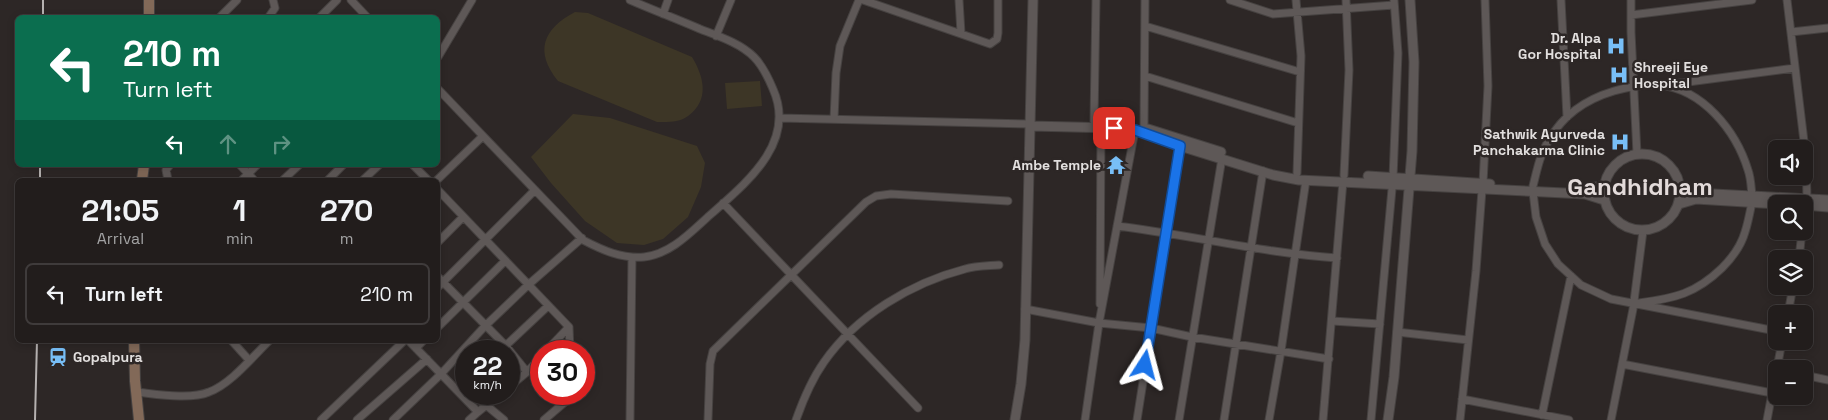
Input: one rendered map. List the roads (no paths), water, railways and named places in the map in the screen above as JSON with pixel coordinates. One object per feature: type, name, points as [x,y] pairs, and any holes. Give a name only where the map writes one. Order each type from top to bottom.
[{"type":"main road","points":[[149,0],[149,15]]},
{"type":"main road","points":[[134,343],[139,420]]},
{"type":"street","points":[[222,15],[238,0]]},
{"type":"street","points":[[270,15],[275,8],[272,0]]},
{"type":"street","points":[[322,15],[337,0]]},
{"type":"street","points":[[351,0],[365,15]]},
{"type":"street","points":[[440,53],[472,0]]},
{"type":"street","points":[[440,91],[582,238],[603,251],[632,257],[645,257],[668,250],[723,203],[760,167],[778,134],[780,118],[777,97],[766,71],[744,48],[630,0]]},
{"type":"street","points":[[663,14],[668,0]]},
{"type":"street","points":[[716,36],[731,0]]},
{"type":"street","points":[[834,120],[836,73],[840,46],[858,0]]},
{"type":"street","points":[[863,0],[985,43],[997,40],[998,0]]},
{"type":"street","points":[[959,0],[961,33]]},
{"type":"street","points":[[1015,420],[1022,384],[1026,309],[1033,0]]},
{"type":"street","points":[[1096,0],[1100,323]]},
{"type":"street","points":[[1144,128],[1145,0]]},
{"type":"street","points":[[1230,0],[1273,14],[1347,9],[1394,2],[1398,53],[1393,181],[1372,420]]},
{"type":"street","points":[[1296,0],[1300,56],[1296,173]]},
{"type":"street","points":[[1323,420],[1343,178],[1349,70],[1346,0]]},
{"type":"street","points":[[1388,420],[1409,183],[1414,62],[1410,0]]},
{"type":"street","points":[[1460,420],[1482,186],[1488,86],[1485,0]]},
{"type":"street","points":[[1562,0],[1567,117]]},
{"type":"street","points":[[1631,0],[1637,154]]},
{"type":"street","points":[[1631,15],[1752,0]]},
{"type":"street","points":[[1787,0],[1806,158],[1805,195]]},
{"type":"street","points":[[1145,26],[1300,72]]},
{"type":"street","points":[[1791,32],[1828,28]]},
{"type":"street","points":[[1768,329],[1611,299],[1581,285],[1558,264],[1545,244],[1536,217],[1533,189],[1539,159],[1550,138],[1567,117],[1582,104],[1601,95],[1634,87],[1795,68]]},
{"type":"street","points":[[1145,76],[1298,123]]},
{"type":"street","points":[[1634,304],[1675,297],[1691,292],[1708,282],[1731,259],[1745,234],[1752,199],[1749,172],[1740,148],[1723,122],[1700,102],[1682,91],[1659,85]]},
{"type":"street","points":[[780,118],[1097,124],[1115,122],[1144,128],[1276,169],[1296,173],[1409,183],[1533,189],[1585,194],[1604,200]]},
{"type":"street","points":[[1097,124],[1135,130],[1273,175],[1306,180],[1343,178]]},
{"type":"street","points":[[1085,420],[1100,323],[1135,130]]},
{"type":"street","points":[[439,178],[483,136]]},
{"type":"street","points":[[1137,420],[1180,146]]},
{"type":"street","points":[[1637,154],[1657,157],[1669,165],[1678,178],[1680,186],[1679,204],[1670,220],[1660,227],[1642,232],[1629,229],[1615,220],[1606,207],[1604,185],[1614,165],[1626,157],[1637,154]]},
{"type":"street","points":[[1179,420],[1222,158]]},
{"type":"street","points":[[242,167],[252,178]]},
{"type":"street","points":[[244,178],[255,167]]},
{"type":"street","points":[[285,178],[297,167]]},
{"type":"street","points":[[330,178],[341,167]]},
{"type":"street","points":[[365,178],[377,167]]},
{"type":"street","points":[[415,167],[426,178]]},
{"type":"street","points":[[1224,420],[1263,171]]},
{"type":"street","points":[[1269,420],[1306,180]]},
{"type":"street","points":[[1533,189],[1587,189],[1604,185]]},
{"type":"street","points":[[1680,186],[1695,193],[1768,200]]},
{"type":"street","points":[[440,281],[536,190]]},
{"type":"street","points":[[440,192],[568,327],[569,340]]},
{"type":"street","points":[[708,420],[710,364],[713,350],[866,202],[876,196],[891,194],[1008,201]]},
{"type":"street","points":[[1679,204],[1696,199],[1752,199],[1768,202]]},
{"type":"street","points":[[1813,202],[1828,200]]},
{"type":"street","points":[[723,203],[918,408]]},
{"type":"street","points":[[1813,204],[1828,207]]},
{"type":"street","points":[[440,240],[463,217]]},
{"type":"street","points":[[1117,226],[1166,232],[1295,255],[1337,258]]},
{"type":"street","points":[[1611,420],[1634,304],[1642,232]]},
{"type":"street","points":[[394,420],[441,374],[485,326],[582,238]]},
{"type":"street","points":[[630,420],[632,257]]},
{"type":"street","points":[[440,325],[505,261]]},
{"type":"street","points":[[796,420],[804,398],[824,362],[848,334],[872,314],[904,293],[934,280],[966,269],[999,264]]},
{"type":"street","points":[[1542,415],[1571,276]]},
{"type":"street","points":[[440,283],[485,326],[496,340]]},
{"type":"street","points":[[512,340],[548,306]]},
{"type":"street","points":[[1026,309],[1100,323],[1151,328],[1192,337],[1329,359]]},
{"type":"street","points":[[1332,320],[1380,324]]},
{"type":"street","points":[[556,340],[568,327]]},
{"type":"street","points":[[1397,332],[1468,340]]},
{"type":"street","points":[[234,343],[249,360]]},
{"type":"street","points":[[136,392],[192,395],[208,393],[223,385],[267,343]]},
{"type":"street","points":[[321,420],[403,343]]},
{"type":"street","points":[[410,343],[455,389]]},
{"type":"street","points":[[416,348],[421,343]]},
{"type":"street","points":[[357,420],[426,359]]},
{"type":"street","points":[[1622,364],[1768,392]]},
{"type":"street","points":[[520,365],[528,372]]},
{"type":"street","points":[[520,378],[530,370]]},
{"type":"street","points":[[1813,376],[1828,380]]},
{"type":"street","points":[[1462,399],[1570,420]]},
{"type":"street","points":[[471,405],[478,412]]},
{"type":"street","points":[[470,420],[486,405],[504,420]]},
{"type":"street","points":[[544,420],[561,405]]},
{"type":"street","points":[[1767,420],[1770,405]]},
{"type":"railway","points":[[43,0],[43,15]]},
{"type":"railway","points":[[40,167],[40,178]]},
{"type":"railway","points":[[35,420],[37,343]]},
{"type":"place","name":"Dr. Alpa Gor Hospital","points":[[1616,46]]},
{"type":"place","name":"Shreeji Eye Hospital","points":[[1619,75]]},
{"type":"place","name":"Sathwik Ayurveda Panchakarma Clinic","points":[[1620,142]]},
{"type":"place","name":"Ambe Temple","points":[[1116,165]]},
{"type":"place","name":"Gopalpura","points":[[58,357]]},
{"type":"district","name":"Gandhidham","points":[[1640,186]]}]
